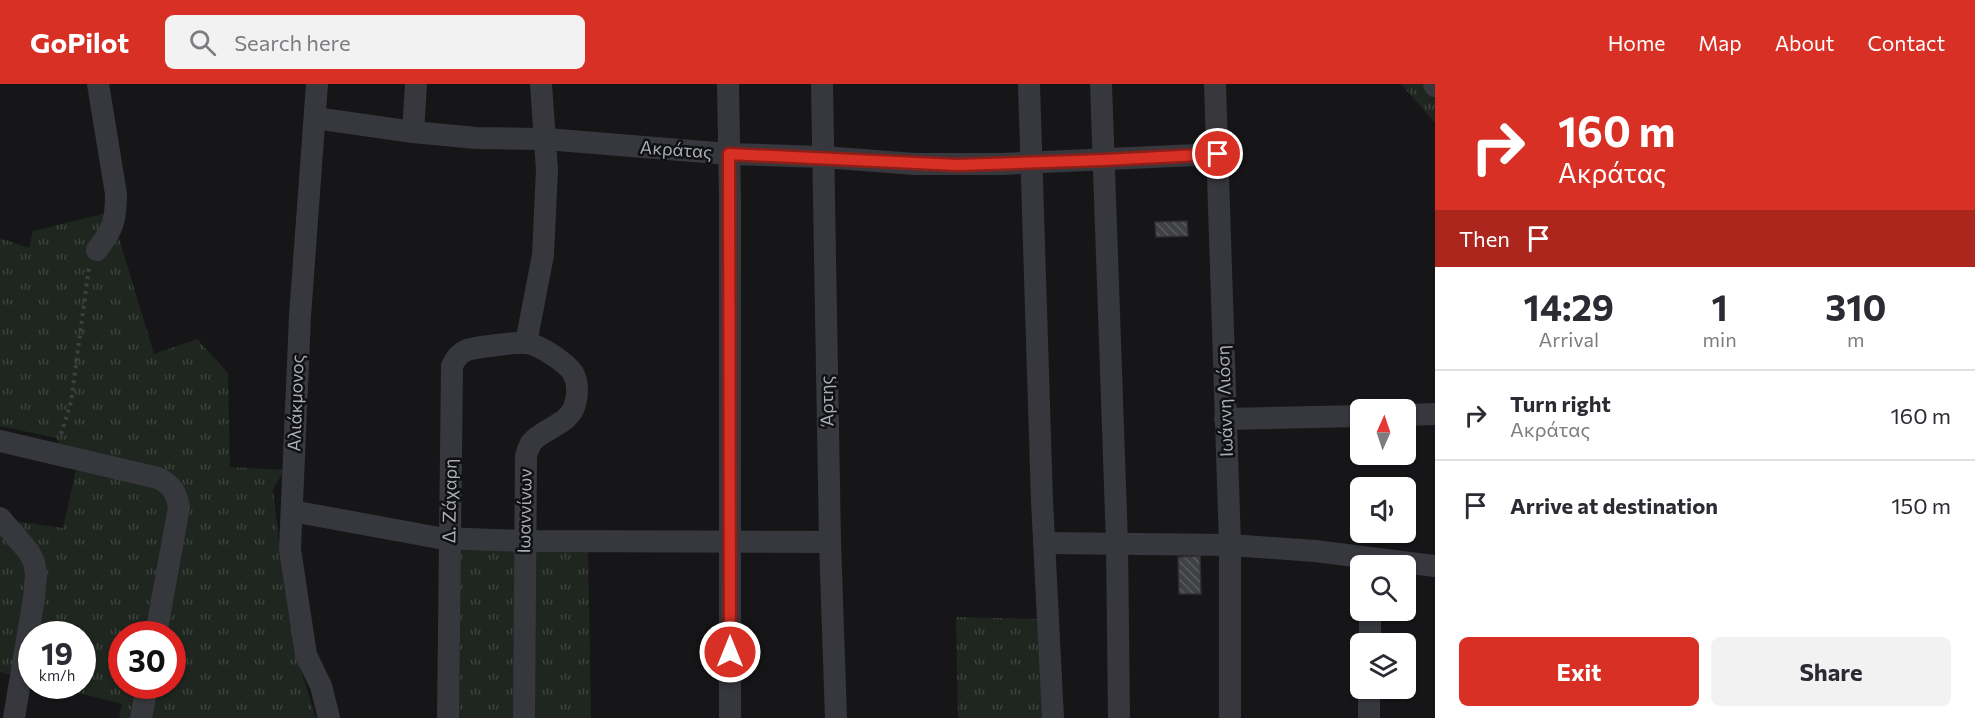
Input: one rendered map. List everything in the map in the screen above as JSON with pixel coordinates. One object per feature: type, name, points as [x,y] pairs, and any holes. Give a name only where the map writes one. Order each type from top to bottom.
[{"type":"street","points":[[97,250],[111,231],[116,211],[116,194],[98,84]]},
{"type":"street","name":"Αλιάκμονος","points":[[317,84],[300,316],[290,549],[306,655],[321,686],[329,718]]},
{"type":"street","points":[[413,132],[416,84]]},
{"type":"street","points":[[526,343],[543,255],[547,170],[541,84]]},
{"type":"street","points":[[728,84],[730,718]]},
{"type":"street","name":"Άρτης","points":[[822,84],[830,542],[836,718]]},
{"type":"street","points":[[1029,84],[1044,543],[1053,718]]},
{"type":"street","points":[[1101,84],[1117,543],[1119,718]]},
{"type":"street","name":"Ιωάννη Λιόση","points":[[1215,84],[1230,545],[1230,718]]},
{"type":"street","name":"Ακράτας","points":[[315,118],[413,132],[476,138],[546,140],[729,154],[823,157],[915,164],[1032,163],[1218,154]]},
{"type":"street","name":"Δ. Ζάχαρη","points":[[448,718],[452,366],[457,356],[467,350],[526,343]]},
{"type":"street","name":"Ιωαννίνων","points":[[524,718],[526,456],[530,444],[564,421],[575,407],[578,387],[572,372],[557,359],[538,346],[526,343]]},
{"type":"street","points":[[1416,415],[1435,414]]},
{"type":"street","points":[[1225,419],[1350,416]]},
{"type":"street","points":[[0,441],[158,478],[170,485],[177,495],[179,507],[158,621]]},
{"type":"street","points":[[292,511],[439,538],[525,541],[830,542]]},
{"type":"street","points":[[0,518],[29,552],[34,562],[36,575],[14,718]]},
{"type":"street","points":[[1044,543],[1230,545],[1315,551],[1350,558]]},
{"type":"street","points":[[1416,565],[1435,566]]},
{"type":"street","points":[[141,718],[145,699]]},
{"type":"street","points":[[1369,699],[1369,718]]},
{"type":"path","points":[[52,454],[71,402],[89,269],[97,250]]},
{"type":"green space","points":[[1401,84],[1435,84],[1435,123]]},
{"type":"green space","points":[[111,212],[154,354],[197,339],[228,373],[230,467],[284,470],[273,490],[282,568],[295,651],[316,718],[119,718],[122,704],[96,697],[96,621],[18,621],[18,677],[0,672],[0,519],[63,528],[76,469],[56,438],[0,426],[0,238],[29,248],[33,231]]},
{"type":"green space","points":[[446,546],[588,548],[591,718],[443,718]]},
{"type":"green space","points":[[956,617],[1037,619],[1043,718],[958,718]]},
{"type":"building","points":[[1187,221],[1188,236],[1156,237],[1155,222]]},
{"type":"building","points":[[1200,556],[1201,594],[1179,594],[1178,557]]},
{"type":"route","points":[[730,652],[729,154],[958,165],[1218,154]]}]
